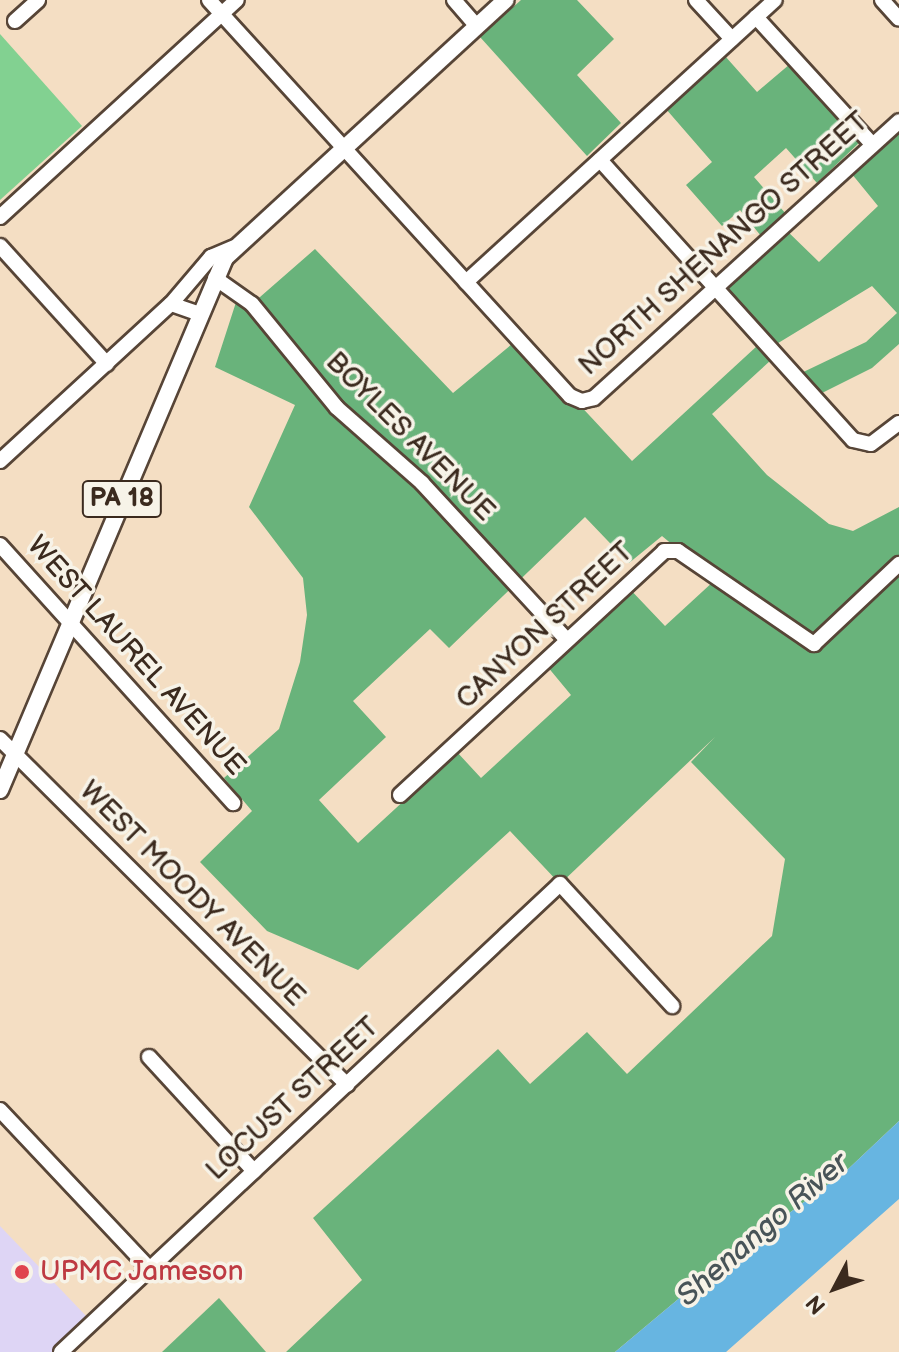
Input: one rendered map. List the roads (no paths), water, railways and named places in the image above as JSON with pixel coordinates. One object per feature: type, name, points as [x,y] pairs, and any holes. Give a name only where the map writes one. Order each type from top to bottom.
[{"type":"main road","name":"PA 18","points":[[0,790],[215,278],[235,247],[506,0]]},
{"type":"street","points":[[15,21],[38,0]]},
{"type":"street","points":[[209,0],[466,282],[775,0]]},
{"type":"street","points":[[0,217],[237,0]]},
{"type":"street","points":[[454,0],[477,26]]},
{"type":"street","points":[[696,0],[732,39]]},
{"type":"street","points":[[882,0],[899,19]]},
{"type":"street","points":[[756,17],[873,145]]},
{"type":"street","name":"NORTH SHENANGO STREET","points":[[466,282],[570,396],[582,401],[594,398],[899,121]]},
{"type":"street","points":[[600,160],[853,440],[866,444],[899,423]]},
{"type":"street","points":[[0,246],[107,364]]},
{"type":"street","points":[[0,461],[171,304],[211,257],[235,247]]},
{"type":"street","name":"BOYLES AVENUE","points":[[215,278],[252,304],[337,408],[422,483],[565,638]]},
{"type":"street","points":[[171,304],[200,314]]},
{"type":"street","name":"WEST LAUREL AVENUE","points":[[0,545],[233,803]]},
{"type":"street","name":"CANYON STREET","points":[[400,795],[565,638],[664,551],[674,550],[814,644],[899,564]]},
{"type":"street","name":"WEST MOODY AVENUE","points":[[0,739],[347,1085]]},
{"type":"street","name":"LOCUST STREET","points":[[61,1352],[560,884],[672,1006]]},
{"type":"street","points":[[149,1057],[254,1171]]},
{"type":"street","points":[[0,1110],[150,1269]]},
{"type":"water","points":[[899,1121],[899,1199],[726,1352],[615,1352],[719,1265],[846,1171]]},
{"type":"place","name":"UPMC Jameson","points":[[22,1272]]},
{"type":"water label","name":"Shenango River","points":[[763,1230]]}]
